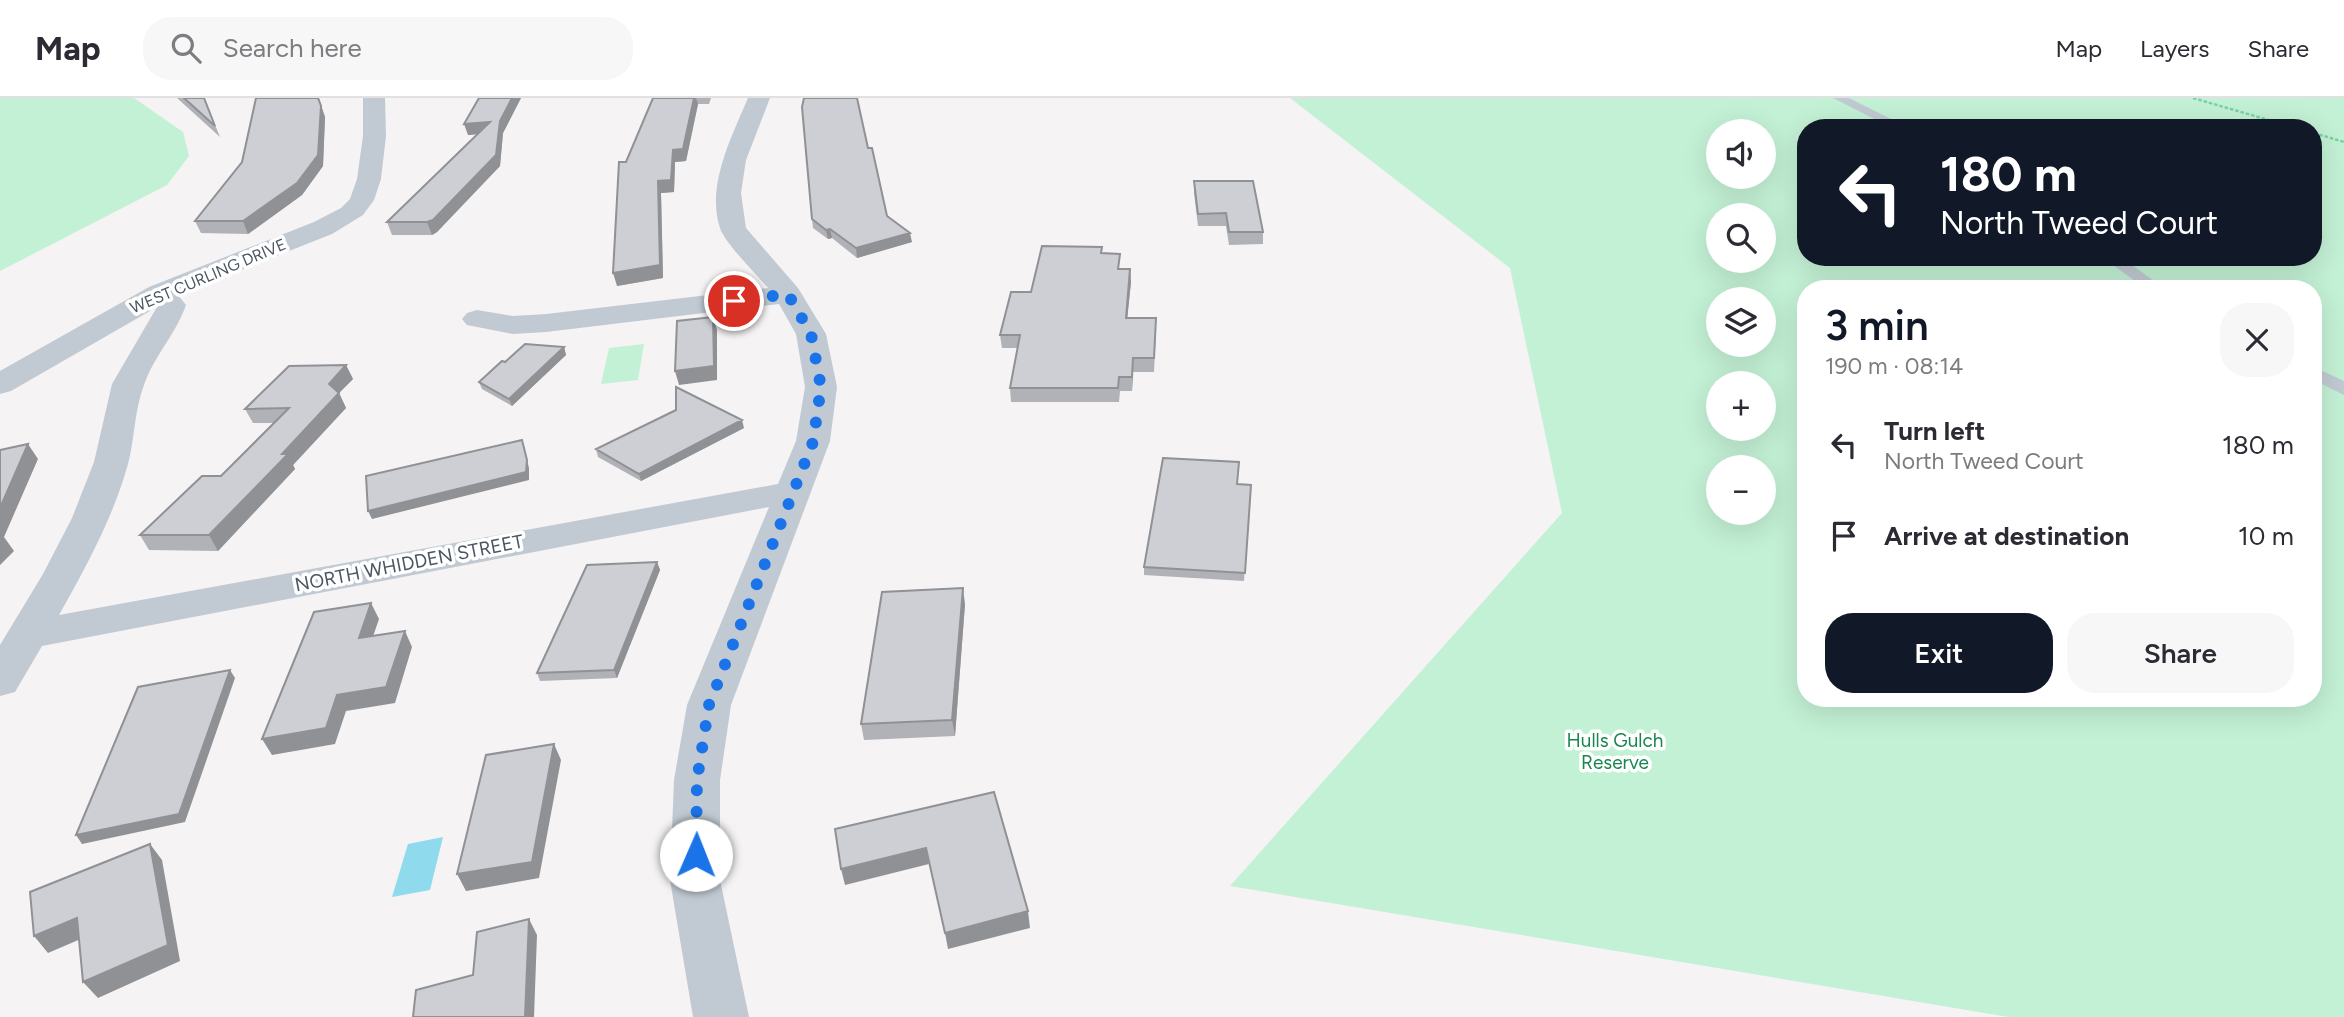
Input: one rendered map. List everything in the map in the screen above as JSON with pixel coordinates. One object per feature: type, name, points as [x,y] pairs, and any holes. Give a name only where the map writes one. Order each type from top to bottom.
[{"type":"street","name":"WEST CURLING DRIVE","points":[[0,384],[159,293],[323,228],[347,215],[361,202],[368,186],[374,98]]},
{"type":"street","points":[[720,1017],[695,880],[697,780],[709,705],[813,442],[821,387],[811,334],[788,294],[733,229],[729,193],[734,160],[759,98]]},
{"type":"street","points":[[0,681],[79,543],[111,462],[123,396],[136,364],[169,315],[172,305],[159,293]]},
{"type":"street","points":[[477,319],[513,325],[547,323],[788,294]]},
{"type":"street","name":"NORTH WHIDDEN STREET","points":[[26,635],[793,492]]},
{"type":"lane","points":[[1839,98],[1884,119]]},
{"type":"lane","points":[[2123,266],[2144,280]]},
{"type":"path","points":[[2193,98],[2265,119]]},
{"type":"path","points":[[2322,135],[2344,142]]},
{"type":"green space","points":[[0,98],[134,98],[183,132],[189,156],[167,185],[0,271]]},
{"type":"green space","name":"Hulls Gulch Reserve","points":[[1290,98],[2344,98],[2344,1017],[2008,1017],[1230,886],[1562,513],[1510,268]]},
{"type":"green space","points":[[644,344],[638,380],[601,384],[609,348]]},
{"type":"water","points":[[443,837],[430,890],[392,897],[408,844]]},
{"type":"building","points":[[184,98],[204,98],[215,126]]},
{"type":"building","points":[[256,98],[318,98],[321,106],[318,155],[297,183],[243,221],[195,221],[242,162]]},
{"type":"building","points":[[479,98],[512,98],[500,121],[496,155],[433,220],[387,222],[490,122],[464,124]]},
{"type":"building","points":[[653,98],[694,98],[683,149],[673,150],[671,180],[658,181],[660,265],[613,273],[619,162],[626,162]]},
{"type":"building","points":[[804,98],[857,98],[868,148],[872,148],[887,216],[910,233],[856,248],[812,219],[802,107]]},
{"type":"building","points":[[1194,181],[1253,181],[1263,232],[1229,232],[1226,213],[1198,214]]},
{"type":"building","points":[[1042,246],[1102,247],[1101,253],[1120,254],[1118,269],[1130,269],[1126,318],[1156,318],[1154,358],[1133,358],[1132,377],[1119,377],[1118,388],[1010,388],[1020,335],[1000,335],[1011,292],[1031,292]]},
{"type":"building","points":[[713,317],[714,366],[675,371],[677,321]]},
{"type":"building","points":[[525,344],[564,347],[509,399],[479,382],[502,361],[505,362]]},
{"type":"building","points":[[346,365],[329,384],[339,393],[282,454],[288,454],[209,535],[140,535],[202,476],[221,476],[289,408],[245,409],[289,366]]},
{"type":"building","points":[[676,387],[742,420],[639,474],[596,449],[676,410]]},
{"type":"building","points":[[522,440],[527,460],[526,472],[368,511],[366,476]]},
{"type":"building","points":[[28,444],[0,508],[0,450]]},
{"type":"building","points":[[1163,458],[1239,462],[1237,484],[1251,485],[1245,573],[1144,567]]},
{"type":"building","points":[[657,562],[614,670],[537,673],[587,565]]},
{"type":"building","points":[[963,588],[952,720],[861,724],[882,592]]},
{"type":"building","points":[[371,603],[359,638],[405,631],[386,687],[337,695],[326,728],[262,739],[314,612]]},
{"type":"building","points":[[230,670],[179,814],[76,835],[138,687]]},
{"type":"building","points":[[554,744],[532,862],[457,874],[486,755]]},
{"type":"building","points":[[994,792],[1028,911],[945,933],[926,848],[841,869],[835,829]]},
{"type":"building","points":[[150,844],[168,945],[83,982],[77,918],[34,936],[30,892]]},
{"type":"building","points":[[529,919],[525,1017],[413,1017],[416,990],[473,975],[477,932]]},
{"type":"route","points":[[696,855],[697,780],[709,705],[813,442],[821,387],[811,334],[788,294],[734,301]]}]
